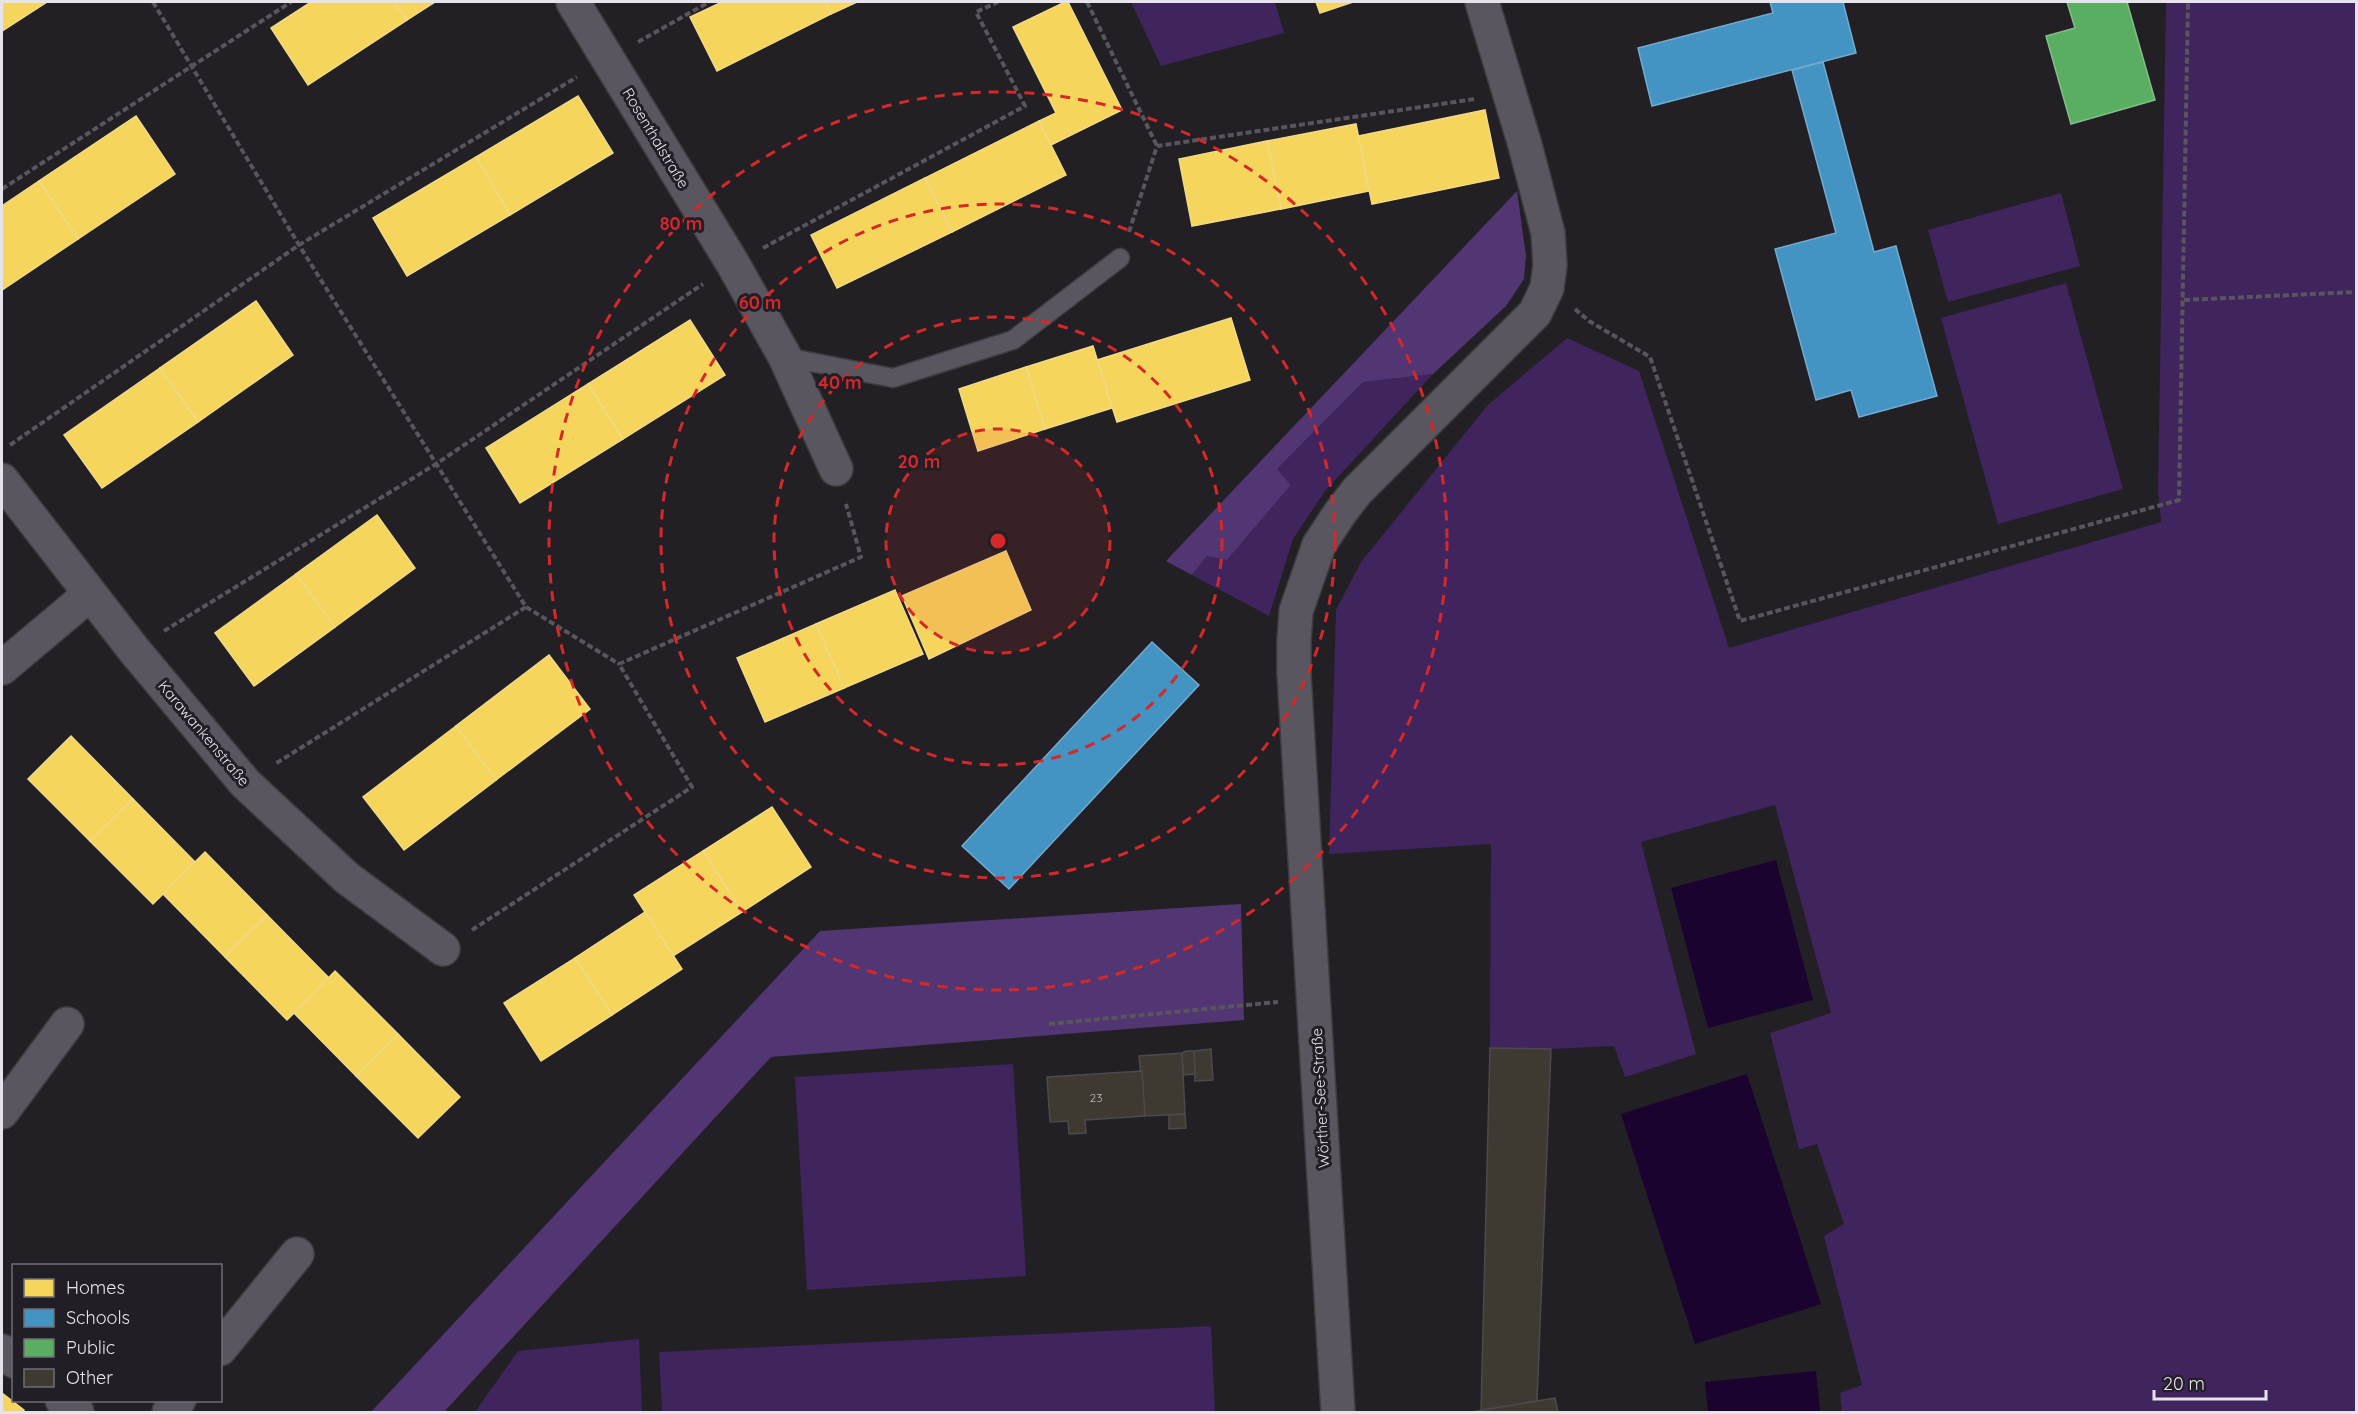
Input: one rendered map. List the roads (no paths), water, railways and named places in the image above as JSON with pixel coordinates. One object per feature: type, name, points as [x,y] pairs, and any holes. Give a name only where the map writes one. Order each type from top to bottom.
[{"type":"street","name":"Rosenthalstraße","points":[[573,2],[733,264],[785,357],[836,468]]},
{"type":"street","name":"Wörther-See-Straße","points":[[1338,1413],[1301,783],[1294,641],[1296,611],[1319,545],[1357,491],[1535,313],[1547,288],[1550,265],[1548,233],[1482,3]]},
{"type":"street","name":"Karawankenstraße","points":[[2,480],[134,650],[245,783],[346,878],[443,950]]},
{"type":"street","points":[[2,668],[90,594]]},
{"type":"street","points":[[2,1112],[68,1024]]},
{"type":"street","points":[[222,1347],[297,1254]]},
{"type":"street","points":[[63,1402],[77,1413]]},
{"type":"lane","points":[[785,357],[893,378],[1013,340],[1120,258]]}]
